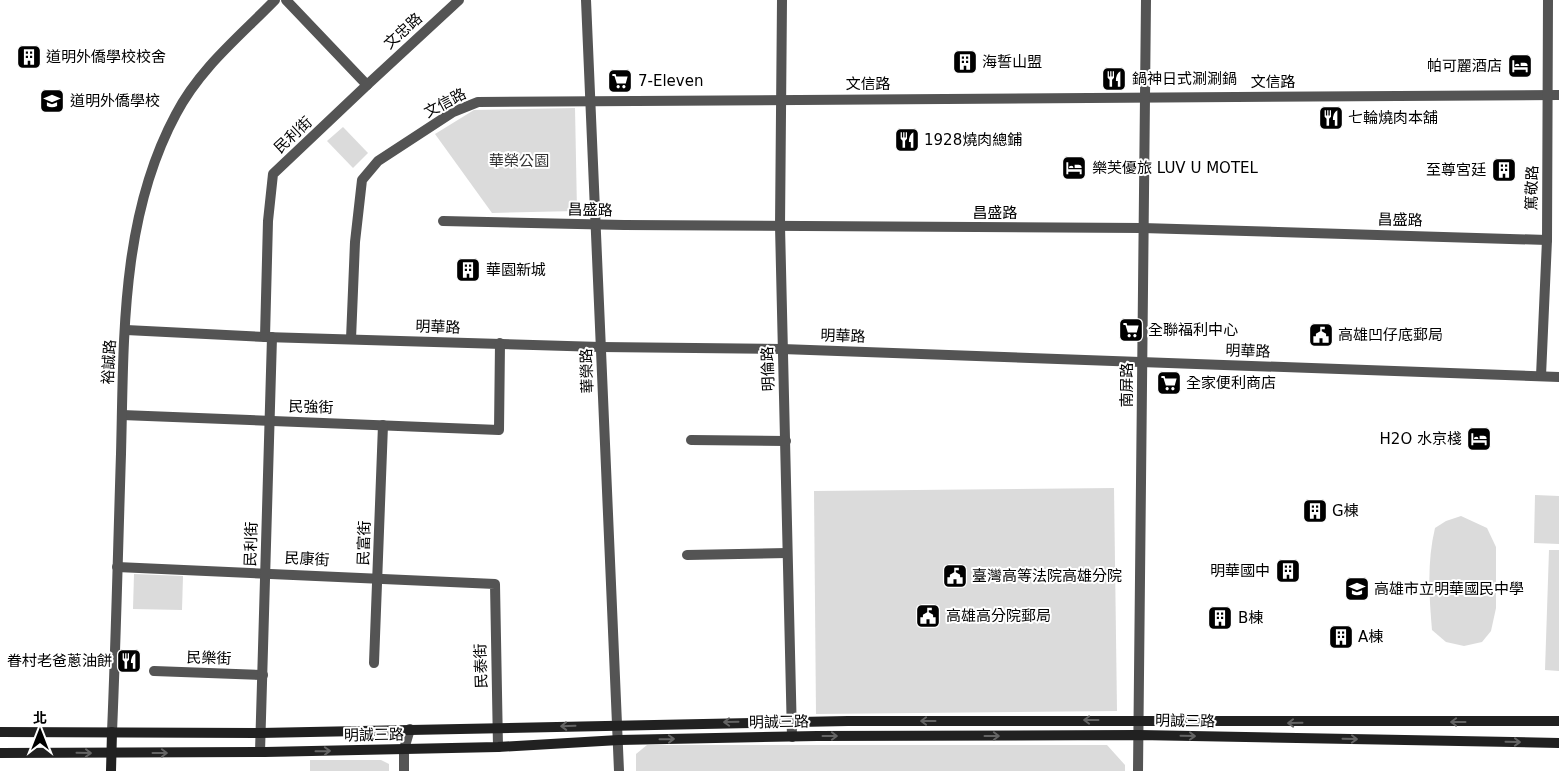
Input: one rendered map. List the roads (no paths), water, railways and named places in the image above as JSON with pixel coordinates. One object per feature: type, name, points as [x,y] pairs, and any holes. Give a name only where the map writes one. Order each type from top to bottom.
[{"type":"street","name":"裕誠路","points":[[111,771],[122,414],[133,238],[143,195],[175,115],[198,78],[222,50],[275,0]]},
{"type":"street","points":[[286,0],[367,84]]},
{"type":"street","name":"文忠路","points":[[367,84],[459,0]]},
{"type":"street","name":"華榮路","points":[[586,0],[620,771]]},
{"type":"street","name":"明倫路","points":[[782,0],[780,226],[792,737]]},
{"type":"street","name":"南屏路","points":[[1138,771],[1142,228],[1146,0]]},
{"type":"street","name":"篤敬路","points":[[1541,376],[1547,240],[1548,0]]},
{"type":"street","name":"民利街","points":[[260,752],[270,420],[268,221],[273,174],[367,84]]},
{"type":"street","name":"文信路","points":[[351,339],[355,242],[362,180],[378,161],[466,105],[489,101],[1559,94]]},
{"type":"street","name":"昌盛路","points":[[443,221],[596,225],[1142,228],[1547,240]]},
{"type":"street","name":"明華路","points":[[126,330],[268,337],[601,347],[782,349],[1559,377]]},
{"type":"street","name":"民強街","points":[[122,414],[498,430],[500,343]]},
{"type":"street","name":"民富街","points":[[374,663],[383,425]]},
{"type":"street","points":[[691,440],[786,441]]},
{"type":"street","points":[[687,555],[787,553]]},
{"type":"street","name":"民康街","points":[[117,567],[266,572],[495,584]]},
{"type":"street","name":"民泰街","points":[[495,584],[498,747]]},
{"type":"street","name":"民樂街","points":[[154,671],[262,675]]},
{"type":"street","points":[[1071,720],[1071,736]]},
{"type":"street","name":"明誠三路","points":[[0,732],[260,733],[792,721],[1559,722]]},
{"type":"street","points":[[404,771],[404,749],[410,729]]},
{"type":"street","name":"明誠三路","points":[[0,752],[111,754],[260,752],[498,747],[619,740],[792,737],[1139,735],[1559,743]]},
{"type":"place","name":"道明外僑學校校舍","points":[[29,57]]},
{"type":"place","name":"海誓山盟","points":[[965,62]]},
{"type":"place","name":"帕可麗酒店","points":[[1520,66]]},
{"type":"place","name":"鍋神日式涮涮鍋","points":[[1114,79]]},
{"type":"place","name":"7-Eleven","points":[[620,81]]},
{"type":"place","name":"道明外僑學校","points":[[52,101]]},
{"type":"place","name":"七輪燒肉本舖","points":[[1331,118]]},
{"type":"place","name":"1928燒肉總鋪","points":[[907,140]]},
{"type":"place","name":"樂芙優旅 LUV U MOTEL","points":[[1074,168]]},
{"type":"place","name":"至尊宮廷","points":[[1504,170]]},
{"type":"place","name":"華園新城","points":[[468,270]]},
{"type":"place","name":"全聯福利中心","points":[[1131,330]]},
{"type":"place","name":"高雄凹仔底郵局","points":[[1321,335]]},
{"type":"place","name":"全家便利商店","points":[[1169,383]]},
{"type":"place","name":"H2O 水京棧","points":[[1479,439]]},
{"type":"place","name":"G棟","points":[[1315,511]]},
{"type":"place","name":"明華國中","points":[[1288,571]]},
{"type":"place","name":"臺灣高等法院高雄分院","points":[[955,576]]},
{"type":"place","name":"高雄市立明華國民中學","points":[[1357,589]]},
{"type":"place","name":"高雄高分院郵局","points":[[928,616]]},
{"type":"place","name":"B棟","points":[[1220,618]]},
{"type":"place","name":"A棟","points":[[1341,637]]},
{"type":"place","name":"眷村老爸蔥油餅","points":[[129,661]]},
{"type":"park label","name":"華榮公園","points":[[519,161]]}]
